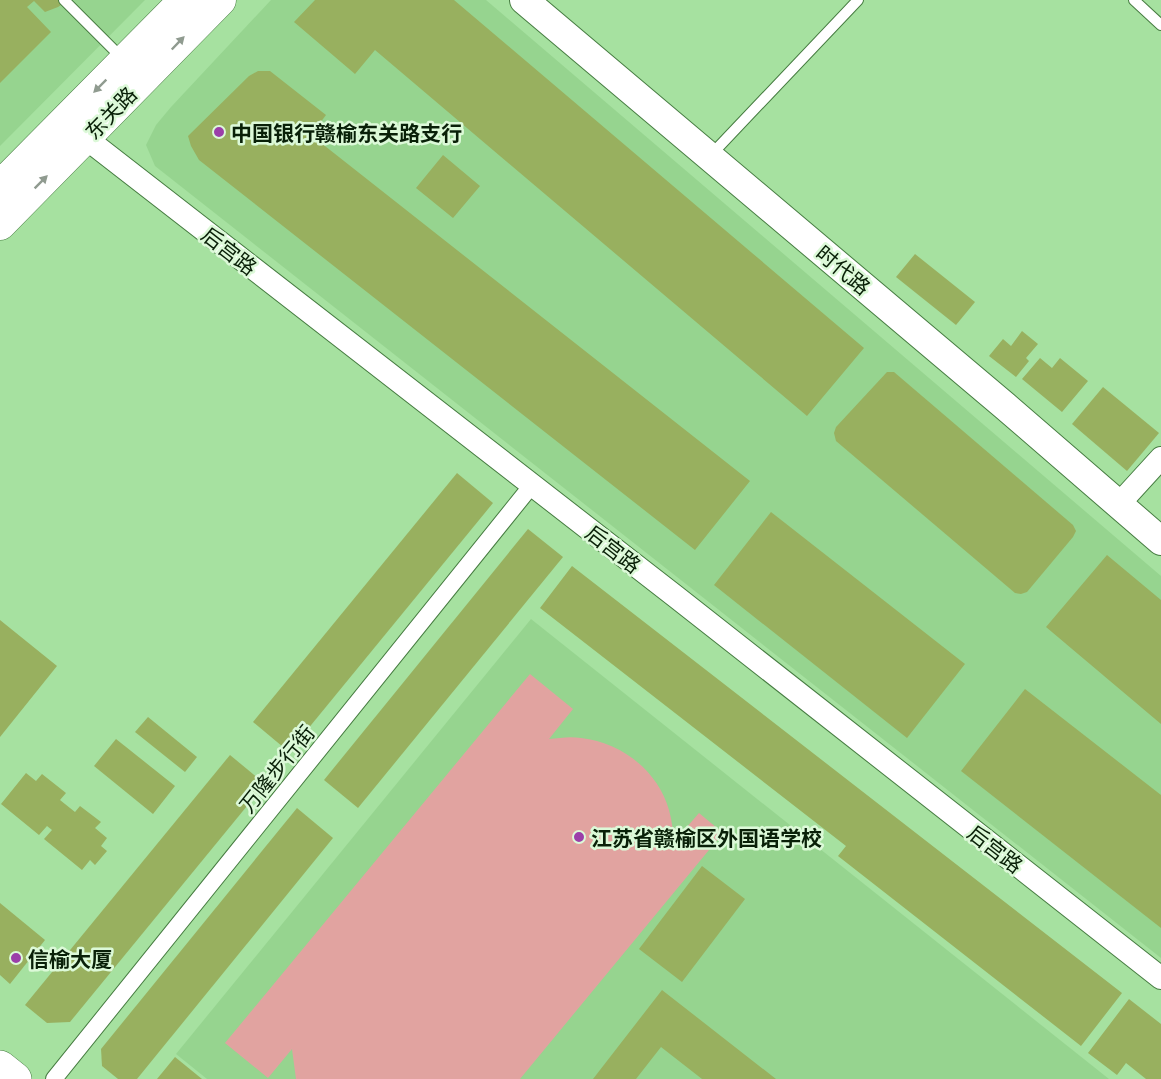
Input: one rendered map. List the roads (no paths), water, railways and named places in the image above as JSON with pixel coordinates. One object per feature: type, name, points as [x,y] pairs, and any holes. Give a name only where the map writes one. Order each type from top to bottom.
[{"type":"main road","name":"东关路","points":[[0,224],[75,130],[125,61],[185,0]]},
{"type":"main road","name":"东关路","points":[[0,187],[75,130],[220,0]]},
{"type":"main road","points":[[0,1067],[15,1079]]},
{"type":"street","name":"时代路","points":[[524,0],[978,383],[1161,541]]},
{"type":"street","name":"后宫路","points":[[75,130],[733,641],[1161,978]]},
{"type":"street","points":[[1119,504],[1161,458]]},
{"type":"street","name":"万隆步行街","points":[[54,1079],[532,485]]},
{"type":"lane","points":[[64,0],[125,61]]},
{"type":"lane","points":[[710,156],[858,0]]},
{"type":"lane","points":[[1134,0],[1161,25]]},
{"type":"place","name":"中国银行赣榆东关路支行","points":[[219,132]]},
{"type":"place","name":"江苏省赣榆区外国语学校","points":[[579,837]]},
{"type":"place","name":"信榆大厦","points":[[16,958]]}]
